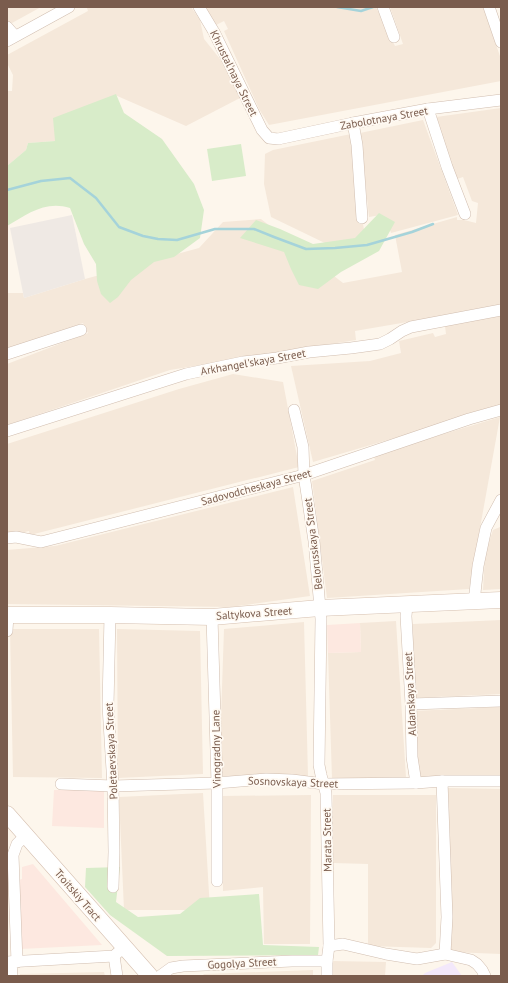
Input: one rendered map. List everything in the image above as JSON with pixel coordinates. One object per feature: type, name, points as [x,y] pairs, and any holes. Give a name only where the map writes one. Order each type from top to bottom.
[{"type":"main road","name":"Saltykova Street","points":[[7,615],[212,617],[320,608],[501,600]]},
{"type":"main road","name":"Troitskiy Tract","points":[[7,814],[26,835],[119,952],[150,976]]},
{"type":"street","points":[[7,27],[11,39],[69,7]]},
{"type":"street","name":"Khrustal'naya Street","points":[[199,7],[214,32],[262,130],[269,138]]},
{"type":"street","points":[[383,7],[394,37]]},
{"type":"street","points":[[489,7],[501,42]]},
{"type":"street","name":"Zabolotnaya Street","points":[[269,138],[278,139],[428,109],[501,100]]},
{"type":"street","points":[[428,109],[447,167],[465,214]]},
{"type":"street","points":[[354,123],[362,218]]},
{"type":"street","name":"Arkhangel'skaya Street","points":[[7,431],[186,374],[244,362],[309,352],[380,344],[411,327],[501,310]]},
{"type":"street","points":[[7,354],[81,330]]},
{"type":"street","name":"Belorusskaya Street","points":[[294,410],[303,447],[304,475],[314,541],[320,608]]},
{"type":"street","name":"Sadovodcheskaya Street","points":[[7,538],[16,537],[40,542],[304,475],[469,418],[501,410]]},
{"type":"street","points":[[474,602],[478,566],[486,528],[501,500]]},
{"type":"street","name":"Aldanskaya Street","points":[[407,605],[406,616],[411,704],[412,757],[416,783]]},
{"type":"street","name":"Marata Street","points":[[320,608],[319,765],[326,793],[329,946],[327,976]]},
{"type":"street","points":[[7,615],[7,632]]},
{"type":"street","name":"Poletaevskaya Street","points":[[110,615],[108,706],[113,786],[113,887]]},
{"type":"street","name":"Vinogradny Lane","points":[[212,617],[217,782],[218,881]]},
{"type":"street","points":[[411,704],[501,701]]},
{"type":"street","name":"Sosnovskaya Street","points":[[61,784],[113,786],[266,780],[292,780],[324,784],[501,781]]},
{"type":"street","points":[[442,781],[447,916],[445,954]]},
{"type":"street","points":[[12,976],[13,855],[17,844],[26,835]]},
{"type":"street","points":[[329,946],[343,944],[363,950],[417,959],[445,954],[471,960],[478,964],[485,976]]},
{"type":"street","points":[[12,962],[119,952],[116,976]]},
{"type":"street","name":"Gogolya Street","points":[[160,976],[171,968],[183,966],[292,961],[327,961]]},
{"type":"shaded area","points":[[7,7],[41,7],[12,23],[7,21]]},
{"type":"shaded area","points":[[191,7],[200,20],[204,39],[224,64],[240,98],[186,126],[115,95],[55,141],[28,143],[26,150],[7,166],[7,91],[12,91],[13,75],[7,63],[7,55],[88,11],[87,8]]},
{"type":"shaded area","points":[[205,7],[376,7],[395,46],[403,44],[390,7],[483,7],[501,59],[501,81],[269,125],[259,109],[224,31],[228,29],[224,21],[216,25]]},
{"type":"shaded area","points":[[501,108],[501,306],[355,331],[356,340],[170,370],[7,425],[7,364],[88,333],[83,323],[7,351],[7,293],[23,293],[24,298],[85,279],[199,248],[223,222],[261,219],[343,283],[402,272],[395,235],[457,217],[457,220],[476,223],[478,203],[472,201],[463,177],[457,179],[436,117]]},
{"type":"shaded area","points":[[423,120],[458,215],[391,233],[386,218],[381,215],[369,217],[360,133]]},
{"type":"shaded area","points":[[351,134],[359,224],[363,224],[366,241],[331,246],[271,217],[264,184],[265,154],[273,150]]},
{"type":"shaded area","points":[[72,215],[85,279],[24,298],[10,228]]},
{"type":"shaded area","points":[[501,316],[500,407],[313,462],[291,366],[370,361],[401,353],[399,341],[433,333],[435,337],[446,334],[445,326],[486,317]]},
{"type":"shaded area","points":[[233,374],[283,382],[299,467],[30,535],[29,531],[7,536],[7,444],[179,389]]},
{"type":"shaded area","points":[[500,417],[469,589],[327,598],[312,481],[375,460],[374,455]]},
{"type":"shaded area","points":[[293,487],[310,596],[230,607],[7,604],[7,550],[55,546]]},
{"type":"shaded area","points":[[501,524],[501,589],[483,590],[485,554],[493,530],[500,527]]},
{"type":"shaded area","points":[[501,620],[501,694],[413,698],[413,624]]},
{"type":"shaded area","points":[[396,621],[406,777],[332,779],[328,653],[361,652],[360,623]]},
{"type":"shaded area","points":[[304,622],[308,776],[219,776],[224,629]]},
{"type":"shaded area","points":[[360,623],[361,652],[328,653],[327,625]]},
{"type":"shaded area","points":[[10,629],[99,629],[102,778],[13,777]]},
{"type":"shaded area","points":[[117,629],[200,631],[203,774],[118,778]]},
{"type":"shaded area","points":[[501,707],[501,776],[416,777],[412,711]]},
{"type":"shaded area","points":[[448,788],[501,789],[501,954],[451,952]]},
{"type":"shaded area","points":[[54,790],[104,790],[104,828],[52,826]]},
{"type":"shaded area","points":[[203,793],[210,910],[124,910],[119,797]]},
{"type":"shaded area","points":[[311,795],[310,944],[264,944],[263,887],[223,891],[222,796]]},
{"type":"shaded area","points":[[333,795],[436,795],[436,943],[431,948],[368,946],[368,864],[333,863]]},
{"type":"shaded area","points":[[33,864],[102,945],[20,949],[18,880],[22,879],[22,867]]},
{"type":"shaded area","points":[[331,961],[386,962],[385,976],[331,976]]},
{"type":"shaded area","points":[[452,962],[462,976],[422,976],[425,973]]},
{"type":"shaded area","points":[[313,970],[313,976],[202,976],[204,974]]},
{"type":"shaded area","points":[[104,972],[105,976],[20,976],[20,974]]},
{"type":"green space","points":[[116,94],[124,113],[162,139],[194,184],[204,210],[200,238],[174,257],[154,262],[131,280],[118,297],[110,303],[101,294],[97,281],[96,264],[84,244],[70,208],[61,206],[45,207],[29,213],[7,226],[7,166],[26,150],[28,143],[55,141],[53,118]]},
{"type":"green space","points":[[241,144],[246,176],[212,181],[207,149]]},
{"type":"green space","points":[[379,213],[395,222],[379,251],[341,272],[318,289],[299,285],[284,252],[240,238],[256,220],[313,244],[355,238]]},
{"type":"green space","points":[[120,867],[116,902],[138,917],[180,914],[200,898],[259,894],[263,945],[319,947],[318,955],[167,956],[110,915],[85,887],[86,868]]},
{"type":"waterway","points":[[337,7],[361,11],[373,7]]},
{"type":"waterway","points":[[7,190],[41,181],[70,178],[96,198],[119,227],[143,236],[158,239],[177,240],[215,229],[254,229],[306,249],[335,248],[367,245],[412,232],[433,224]]}]
